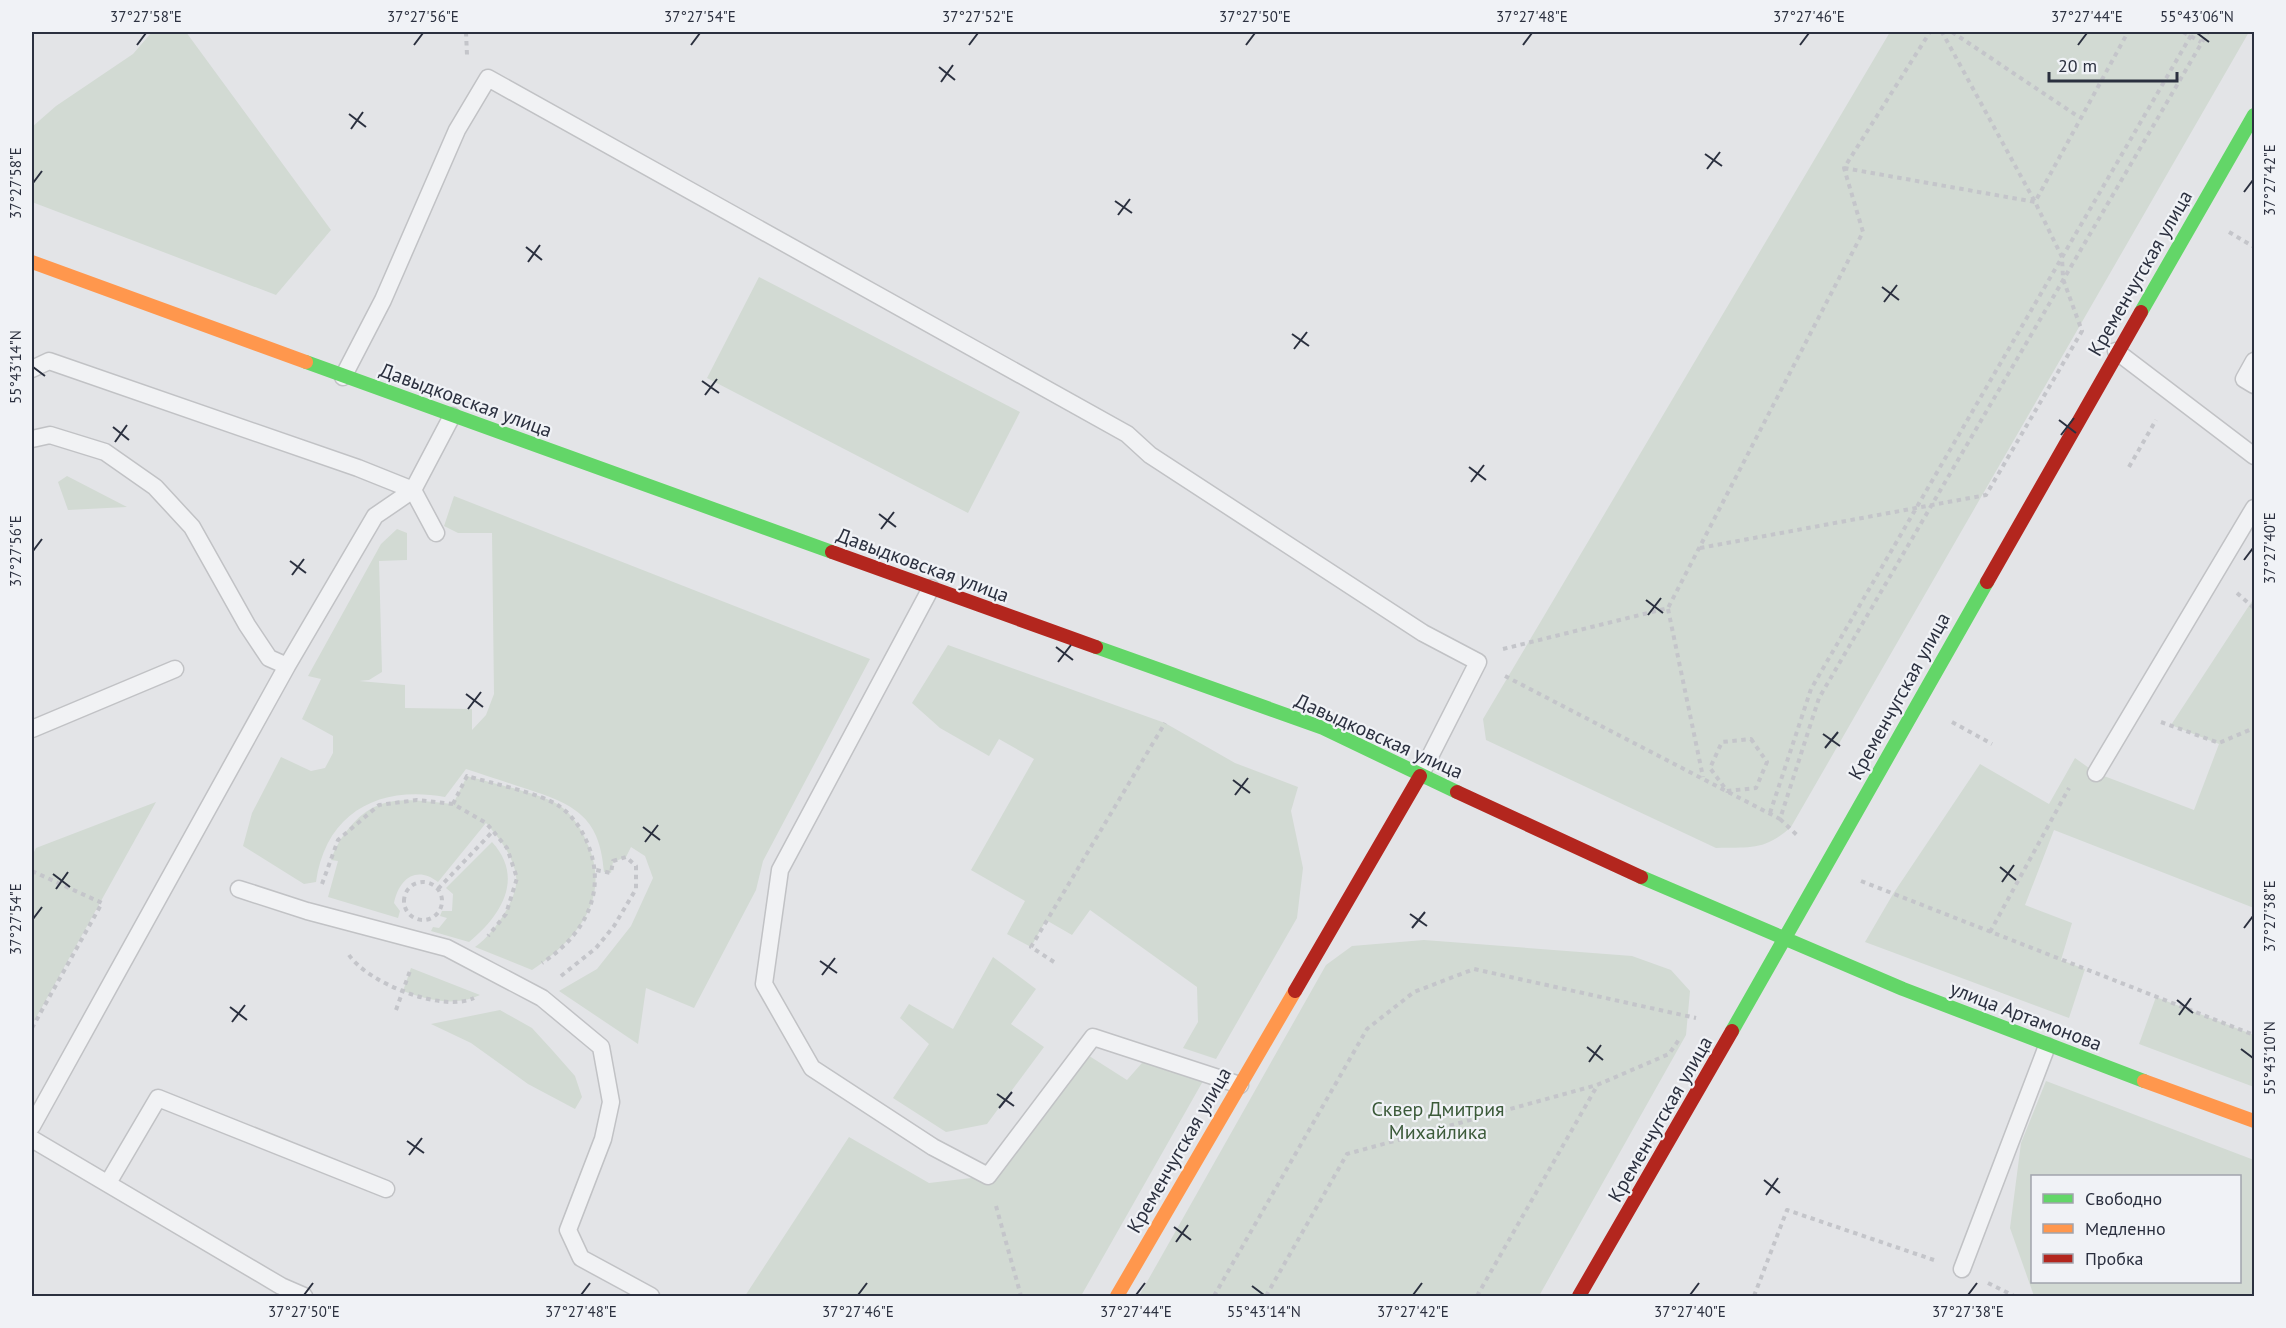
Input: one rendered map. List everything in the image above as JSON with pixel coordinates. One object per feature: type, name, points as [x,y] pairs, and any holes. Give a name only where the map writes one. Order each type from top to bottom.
[{"type":"street","name":"Кременчугская улица","points":[[1579,1296],[1786,941],[1833,852],[2116,351],[2254,115]]},
{"type":"street","name":"Давыдковская улица","points":[[32,262],[452,416],[1323,728],[1420,776],[1786,941]]},
{"type":"street","name":"Кременчугская улица","points":[[1117,1296],[1420,776]]},
{"type":"street","name":"улица Артамонова","points":[[1786,941],[2047,1046],[2254,1122]]},
{"type":"lane","points":[[343,376],[382,300],[457,130],[488,78],[1127,434],[1150,455],[1423,633],[1478,662],[1420,776]]},
{"type":"lane","points":[[2116,351],[2254,456]]},
{"type":"lane","points":[[32,369],[49,361],[358,468],[413,490],[436,533]]},
{"type":"lane","points":[[2254,361],[2244,380],[2254,386]]},
{"type":"lane","points":[[32,1126],[288,666],[375,516],[413,490],[452,416]]},
{"type":"lane","points":[[32,439],[50,435],[105,452],[155,487],[192,527],[247,625],[269,658],[288,666]]},
{"type":"lane","points":[[2096,772],[2254,508]]},
{"type":"lane","points":[[931,588],[780,870],[764,984],[812,1068],[933,1147],[988,1176],[1093,1037],[1240,1084]]},
{"type":"lane","points":[[32,729],[175,669]]},
{"type":"lane","points":[[239,889],[308,911],[447,948],[542,998],[601,1047],[611,1102],[603,1138],[568,1230],[581,1258],[651,1296]]},
{"type":"lane","points":[[1962,1269],[2047,1046]]},
{"type":"lane","points":[[108,1183],[158,1098],[386,1189]]},
{"type":"lane","points":[[32,1138],[108,1183],[278,1291],[304,1296]]},
{"type":"path","points":[[1703,778],[1668,608],[1863,232],[1844,168],[1930,32]]},
{"type":"path","points":[[1699,548],[1986,495],[2082,331],[2063,279],[2062,257],[2035,202],[1942,32]]},
{"type":"path","points":[[1952,32],[2079,117]]},
{"type":"path","points":[[2035,202],[2079,117],[2128,32]]},
{"type":"path","points":[[2183,32],[2192,34],[2202,42]]},
{"type":"path","points":[[1478,662],[1780,819],[1819,698],[2208,32]]},
{"type":"path","points":[[1770,813],[1811,689],[2192,34]]},
{"type":"path","points":[[1844,168],[2035,202]]},
{"type":"path","points":[[2229,232],[2254,247]]},
{"type":"path","points":[[2129,467],[2152,426]]},
{"type":"path","points":[[1478,662],[1507,647],[1668,608]]},
{"type":"path","points":[[2132,711],[2219,743],[2254,728]]},
{"type":"path","points":[[1951,721],[1992,744]]},
{"type":"path","points":[[1054,962],[1031,947],[1165,723]]},
{"type":"path","points":[[1750,739],[1767,762],[1756,788],[1727,791],[1710,768],[1722,742],[1750,739]]},
{"type":"path","points":[[1990,932],[2076,776],[2096,772]]},
{"type":"path","points":[[453,804],[467,776],[549,801],[572,818],[583,834],[597,870],[611,873],[613,861],[626,857],[636,866],[636,889],[614,926],[596,948],[552,982],[530,992]]},
{"type":"path","points":[[308,911],[328,871],[338,840],[379,805],[417,800],[453,804],[486,823],[493,831],[507,848],[517,878],[506,914],[483,942],[462,956]]},
{"type":"path","points":[[438,889],[493,831]]},
{"type":"path","points":[[32,871],[102,903],[33,1026]]},
{"type":"path","points":[[1858,880],[2254,1035]]},
{"type":"path","points":[[420,882],[430,882],[438,889],[442,898],[441,908],[435,916],[426,920],[416,919],[407,913],[403,904],[405,894],[411,886],[420,882]]},
{"type":"path","points":[[1214,1296],[1367,1029],[1414,992],[1474,969],[1695,1018],[1688,1027]]},
{"type":"path","points":[[32,1018],[33,1026]]},
{"type":"path","points":[[1266,1296],[1347,1154],[1598,1085],[1669,1054],[1682,1036]]},
{"type":"path","points":[[1477,1296],[1598,1085]]},
{"type":"path","points":[[988,1176],[1021,1296]]},
{"type":"path","points":[[1754,1296],[1788,1210],[1962,1269]]},
{"type":"green space","points":[[152,32],[186,32],[331,230],[276,295],[32,202],[32,127],[56,106],[133,54]]},
{"type":"green space","points":[[1890,32],[2249,32],[1791,827],[1765,844],[1716,848],[1486,740],[1483,719]]},
{"type":"green space","points":[[759,277],[1020,412],[968,513],[707,378]]},
{"type":"green space","points":[[67,476],[127,507],[68,510],[58,482]]},
{"type":"green space","points":[[454,496],[870,659],[763,861],[756,890],[694,1008],[646,988],[638,1044],[559,991],[597,969],[631,926],[653,878],[645,856],[631,847],[626,857],[613,862],[611,873],[604,872],[597,837],[590,825],[581,815],[557,800],[466,769],[445,797],[421,794],[398,795],[378,800],[360,809],[344,821],[331,838],[322,858],[316,882],[304,884],[243,846],[252,813],[281,757],[311,771],[325,768],[333,753],[333,736],[302,719],[321,679],[308,676],[381,544],[397,529],[407,533],[407,560],[379,561],[382,672],[369,680],[359,681],[405,685],[405,708],[472,709],[472,730],[486,715],[494,694],[492,533],[458,533],[444,526]]},
{"type":"green space","points":[[2254,598],[2254,908],[2054,830],[2025,905],[2072,923],[2061,960],[2085,969],[2069,1018],[1865,942],[1893,894],[1980,764],[2049,804],[2075,758],[2096,773],[2194,810],[2219,744],[2171,725]]},
{"type":"green space","points":[[948,645],[1165,723],[1235,763],[1298,787],[1291,811],[1303,868],[1297,918],[1216,1059],[1183,1048],[1198,1022],[1197,987],[1090,910],[1072,935],[1046,920],[1031,947],[1007,934],[1025,901],[971,870],[1034,759],[999,739],[989,756],[940,728],[912,703]]},
{"type":"green space","points":[[467,776],[527,792],[559,805],[569,813],[588,845],[594,865],[595,884],[592,901],[585,917],[562,946],[532,970],[475,947],[489,934],[503,915],[516,885],[516,876],[509,854],[486,823],[438,882],[423,875],[416,875],[404,881],[394,903],[400,911],[398,918],[328,897],[338,861],[331,860],[343,835],[356,820],[371,809],[388,802],[416,800],[453,804]]},
{"type":"green space","points":[[156,802],[32,1025],[32,856],[36,848]]},
{"type":"green space","points":[[492,842],[502,856],[507,869],[508,883],[505,896],[491,920],[469,942],[431,931],[433,927],[439,928],[447,918],[440,916],[442,911],[452,911],[453,894],[446,888]]},
{"type":"green space","name":"Сквер Дмитрия Михайлика","points":[[1424,940],[1632,956],[1671,970],[1690,991],[1686,1035],[1539,1296],[1139,1296],[1326,965],[1352,946]]},
{"type":"green space","points":[[993,957],[1036,989],[1011,1024],[1044,1047],[987,1124],[946,1132],[893,1098],[929,1044],[900,1018],[909,1004],[953,1029]]},
{"type":"green space","points":[[411,968],[480,995],[461,1001],[441,1001],[403,991]]},
{"type":"green space","points":[[2156,997],[2254,1035],[2254,1087],[2139,1044]]},
{"type":"green space","points":[[500,1010],[532,1028],[575,1076],[582,1097],[575,1109],[528,1084],[471,1043],[431,1024]]},
{"type":"green space","points":[[1083,1052],[1127,1080],[1149,1055],[1207,1074],[1081,1296],[745,1296],[849,1137],[929,1183],[988,1176]]},
{"type":"green space","points":[[2046,1081],[2254,1160],[2254,1296],[2034,1296],[2010,1228],[2021,1143]]},
{"type":"traffic: fast","points":[[2141,312],[2254,115]]},
{"type":"traffic: fast","points":[[306,362],[832,552]]},
{"type":"traffic: fast","points":[[1732,1031],[1987,582]]},
{"type":"traffic: fast","points":[[1096,647],[1323,728],[1457,792]]},
{"type":"traffic: fast","points":[[1641,877],[1903,989],[2144,1081]]},
{"type":"traffic: slow","points":[[32,262],[306,362]]},
{"type":"traffic: slow","points":[[1117,1296],[1295,991]]},
{"type":"traffic: slow","points":[[2144,1081],[2254,1121]]},
{"type":"traffic: jam","points":[[1987,582],[2141,312]]},
{"type":"traffic: jam","points":[[832,552],[1096,647]]},
{"type":"traffic: jam","points":[[1295,991],[1420,776]]},
{"type":"traffic: jam","points":[[1457,792],[1641,877]]},
{"type":"traffic: jam","points":[[1579,1296],[1732,1031]]}]
